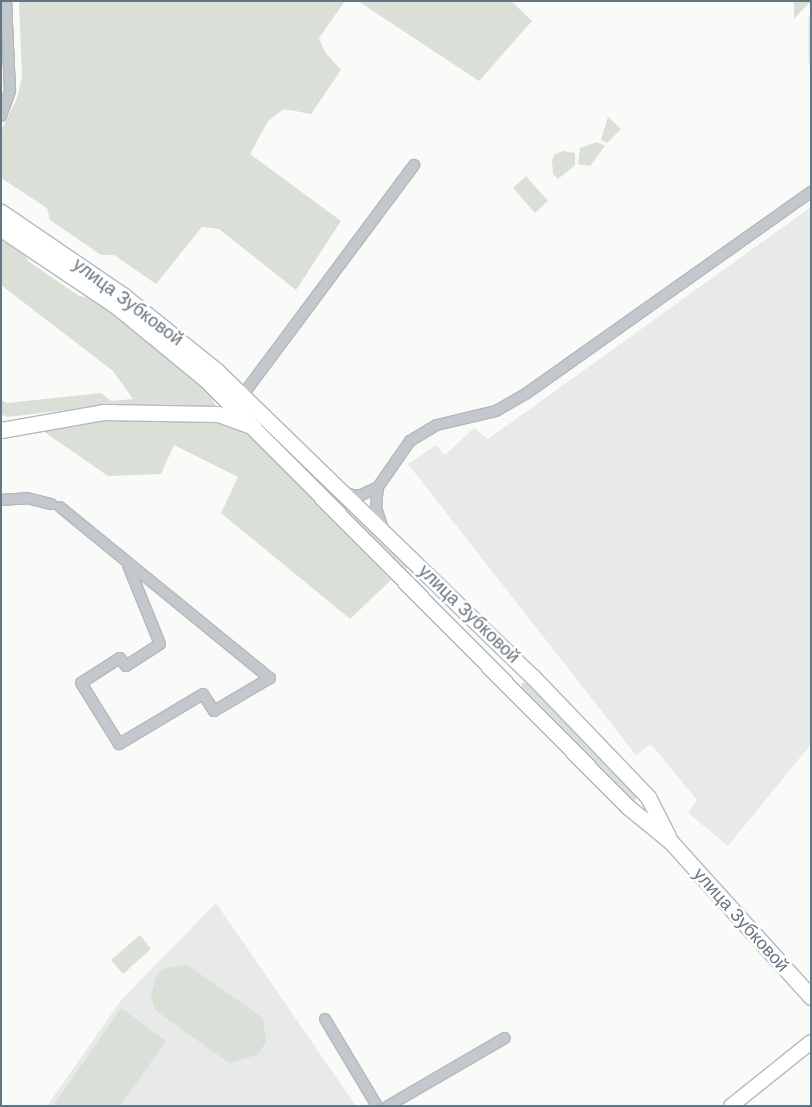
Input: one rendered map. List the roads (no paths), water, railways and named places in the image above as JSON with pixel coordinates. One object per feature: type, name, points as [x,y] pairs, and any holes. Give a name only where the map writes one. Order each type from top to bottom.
[{"type":"main road","name":"улица Зубковой","points":[[1,212],[130,300],[218,371],[242,403],[255,428],[628,807],[671,842],[811,997]]},
{"type":"main road","name":"улица Зубковой","points":[[1,229],[116,306],[199,373],[242,403],[347,494],[496,639],[648,797],[671,842]]},
{"type":"main road","points":[[218,414],[242,403]]},
{"type":"main road","points":[[2,430],[104,412],[218,414],[255,428]]},
{"type":"main road","points":[[400,574],[411,580],[417,574],[417,562]]},
{"type":"main road","points":[[478,656],[496,639]]},
{"type":"main road","points":[[498,676],[510,678],[516,670],[515,659]]},
{"type":"main road","points":[[517,693],[516,684],[522,676],[532,676]]},
{"type":"main road","points":[[628,807],[641,811],[648,806],[648,797]]},
{"type":"street","points":[[1,116],[10,91],[6,1]]},
{"type":"street","points":[[242,403],[414,165]]},
{"type":"street","points":[[383,529],[376,508],[378,487],[400,452],[421,433],[454,419],[496,411],[527,393],[811,192]]},
{"type":"street","points":[[347,494],[359,496],[378,487]]},
{"type":"street","points":[[1,500],[27,498],[55,506],[116,551],[128,565],[270,678],[214,711],[203,694],[119,744],[81,683],[120,658],[126,666],[160,644],[128,565]]},
{"type":"street","points":[[325,1019],[377,1106]]},
{"type":"street","points":[[388,1106],[505,1038]]},
{"type":"street","points":[[731,1106],[811,1042]]}]
